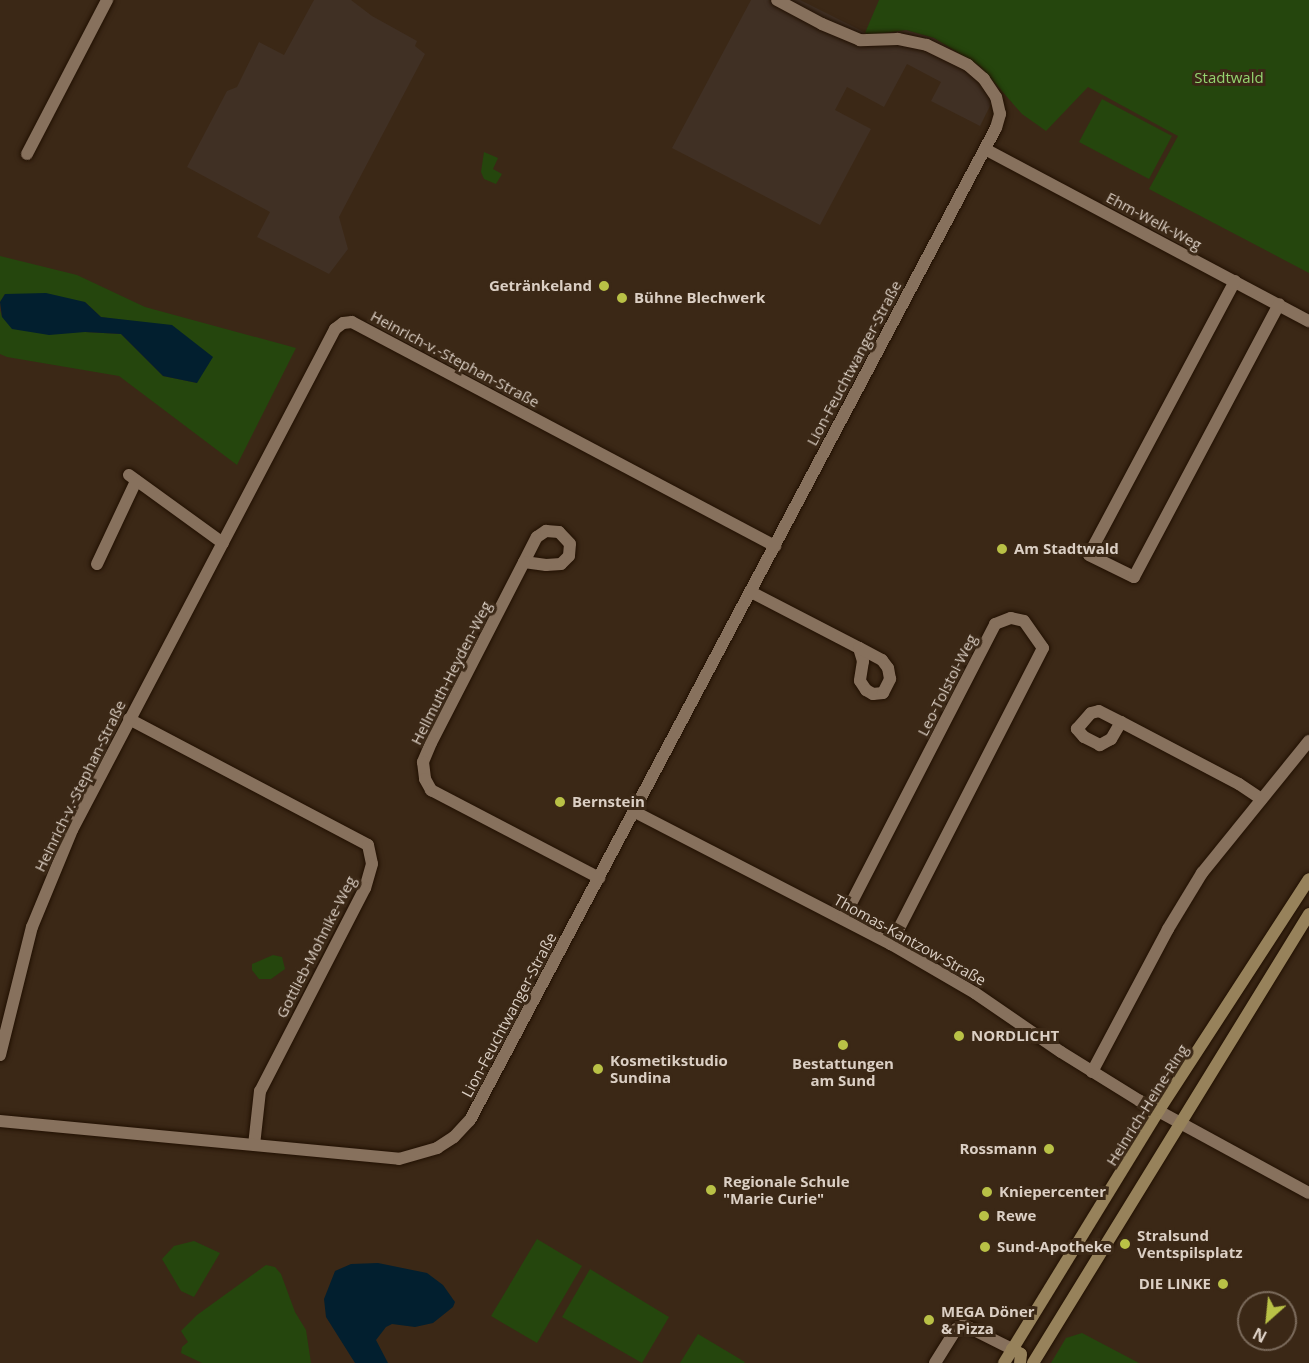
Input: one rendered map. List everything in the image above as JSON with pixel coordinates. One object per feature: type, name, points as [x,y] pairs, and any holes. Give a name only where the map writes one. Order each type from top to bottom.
[{"type":"main road","name":"Heinrich-Heine-Ring","points":[[1004,1363],[1159,1110],[1309,879]]},
{"type":"main road","points":[[1033,1363],[1309,914]]},
{"type":"main road","points":[[1012,1349],[1022,1354],[1020,1363]]},
{"type":"street","points":[[27,154],[107,0]]},
{"type":"street","name":"Lion-Feuchtwanger-Straße","points":[[0,1121],[399,1159],[438,1148],[454,1137],[481,1103],[985,149],[996,128],[1000,114],[996,97],[974,69],[927,45],[898,39],[860,40],[822,24],[777,0]]},
{"type":"street","name":"Ehm-Welk-Weg","points":[[985,149],[1309,321]]},
{"type":"street","points":[[1235,281],[1089,555],[1134,577],[1279,304]]},
{"type":"street","name":"Heinrich-v.-Stephan-Straße","points":[[0,1055],[21,964],[49,884],[72,830],[335,329],[343,323],[352,322],[775,546]]},
{"type":"street","points":[[97,564],[133,478],[223,543]]},
{"type":"street","name":"Hellmuth-Heyden-Weg","points":[[524,562],[431,743],[423,762],[425,779],[431,790],[599,878]]},
{"type":"street","points":[[751,592],[859,648]]},
{"type":"street","name":"Leo-Tolstoi-Weg","points":[[843,919],[995,624],[1011,618],[1024,621],[1043,648],[891,944]]},
{"type":"street","name":"Gottlieb-Mohnike-Weg","points":[[129,719],[368,845],[372,864],[365,888],[260,1091],[254,1145]]},
{"type":"street","points":[[1121,722],[1239,784],[1261,799]]},
{"type":"street","points":[[1092,1072],[1185,900],[1229,837],[1309,741]]},
{"type":"street","name":"Thomas-Kantzow-Straße","points":[[635,812],[891,944],[991,1003],[1092,1072],[1309,1193]]},
{"type":"street","points":[[935,1363],[952,1334],[964,1325],[1012,1349]]},
{"type":"shaded area","points":[[314,0],[351,0],[372,16],[417,41],[415,46],[425,54],[339,217],[348,249],[329,274],[257,237],[270,212],[187,167],[227,91],[237,87],[259,42],[284,55]]},
{"type":"shaded area","points":[[751,0],[800,0],[870,35],[906,30],[934,38],[980,66],[999,88],[980,126],[931,101],[941,82],[907,64],[884,107],[847,87],[835,110],[871,129],[820,225],[672,148]]},
{"type":"green space","name":"Stadtwald","points":[[879,0],[1309,0],[1309,273],[1149,189],[1178,136],[1088,87],[1046,131],[1022,114],[980,66],[934,38],[906,30],[870,35],[865,33]]},
{"type":"green space","points":[[1102,99],[1172,136],[1149,179],[1079,142]]},
{"type":"green space","points":[[484,152],[498,158],[493,169],[502,174],[496,184],[484,179],[481,172]]},
{"type":"green space","points":[[0,256],[77,275],[145,307],[296,348],[237,465],[119,376],[0,354],[0,310],[2,317],[85,332],[121,334],[163,376],[197,383],[130,322],[101,317],[85,302],[5,294],[0,302]]},
{"type":"green space","points":[[273,955],[282,957],[285,969],[271,979],[259,979],[252,970],[252,964]]},
{"type":"green space","points":[[537,1239],[582,1266],[537,1343],[491,1316]]},
{"type":"green space","points":[[194,1241],[220,1253],[194,1297],[181,1291],[162,1259],[174,1246]]},
{"type":"green space","points":[[266,1265],[275,1267],[281,1274],[295,1312],[306,1330],[311,1363],[202,1363],[181,1353],[182,1347],[188,1342],[181,1331],[197,1315]]},
{"type":"green space","points":[[590,1269],[669,1317],[642,1363],[562,1317]]},
{"type":"green space","points":[[1082,1333],[1139,1363],[1051,1363],[1066,1338]]},
{"type":"green space","points":[[698,1334],[745,1362],[680,1363]]},
{"type":"water","points":[[46,293],[85,302],[101,317],[172,325],[213,357],[197,383],[163,376],[121,334],[85,332],[49,335],[12,329],[2,317],[0,302],[5,294]]},
{"type":"water","points":[[378,1263],[427,1273],[443,1285],[455,1302],[453,1307],[433,1323],[415,1327],[392,1324],[386,1327],[376,1340],[388,1363],[355,1363],[326,1317],[324,1299],[335,1271],[351,1264]]},
{"type":"place","name":"Getränkeland","points":[[604,286]]},
{"type":"place","name":"Bühne Blechwerk","points":[[622,298]]},
{"type":"place","name":"Am Stadtwald","points":[[1002,549]]},
{"type":"place","name":"Bernstein","points":[[560,802]]},
{"type":"place","name":"NORDLICHT","points":[[959,1036]]},
{"type":"place","name":"Bestattungen am Sund","points":[[843,1045]]},
{"type":"place","name":"Kosmetikstudio Sundina","points":[[598,1069]]},
{"type":"place","name":"Rossmann","points":[[1049,1149]]},
{"type":"place","name":"Regionale Schule \"Marie Curie\"","points":[[711,1190]]},
{"type":"place","name":"Kniepercenter","points":[[987,1192]]},
{"type":"place","name":"Rewe","points":[[984,1216]]},
{"type":"place","name":"Stralsund Ventspilsplatz","points":[[1125,1244]]},
{"type":"place","name":"Sund-Apotheke","points":[[985,1247]]},
{"type":"place","name":"DIE LINKE","points":[[1223,1284]]},
{"type":"place","name":"MEGA Döner & Pizza","points":[[929,1320]]}]
